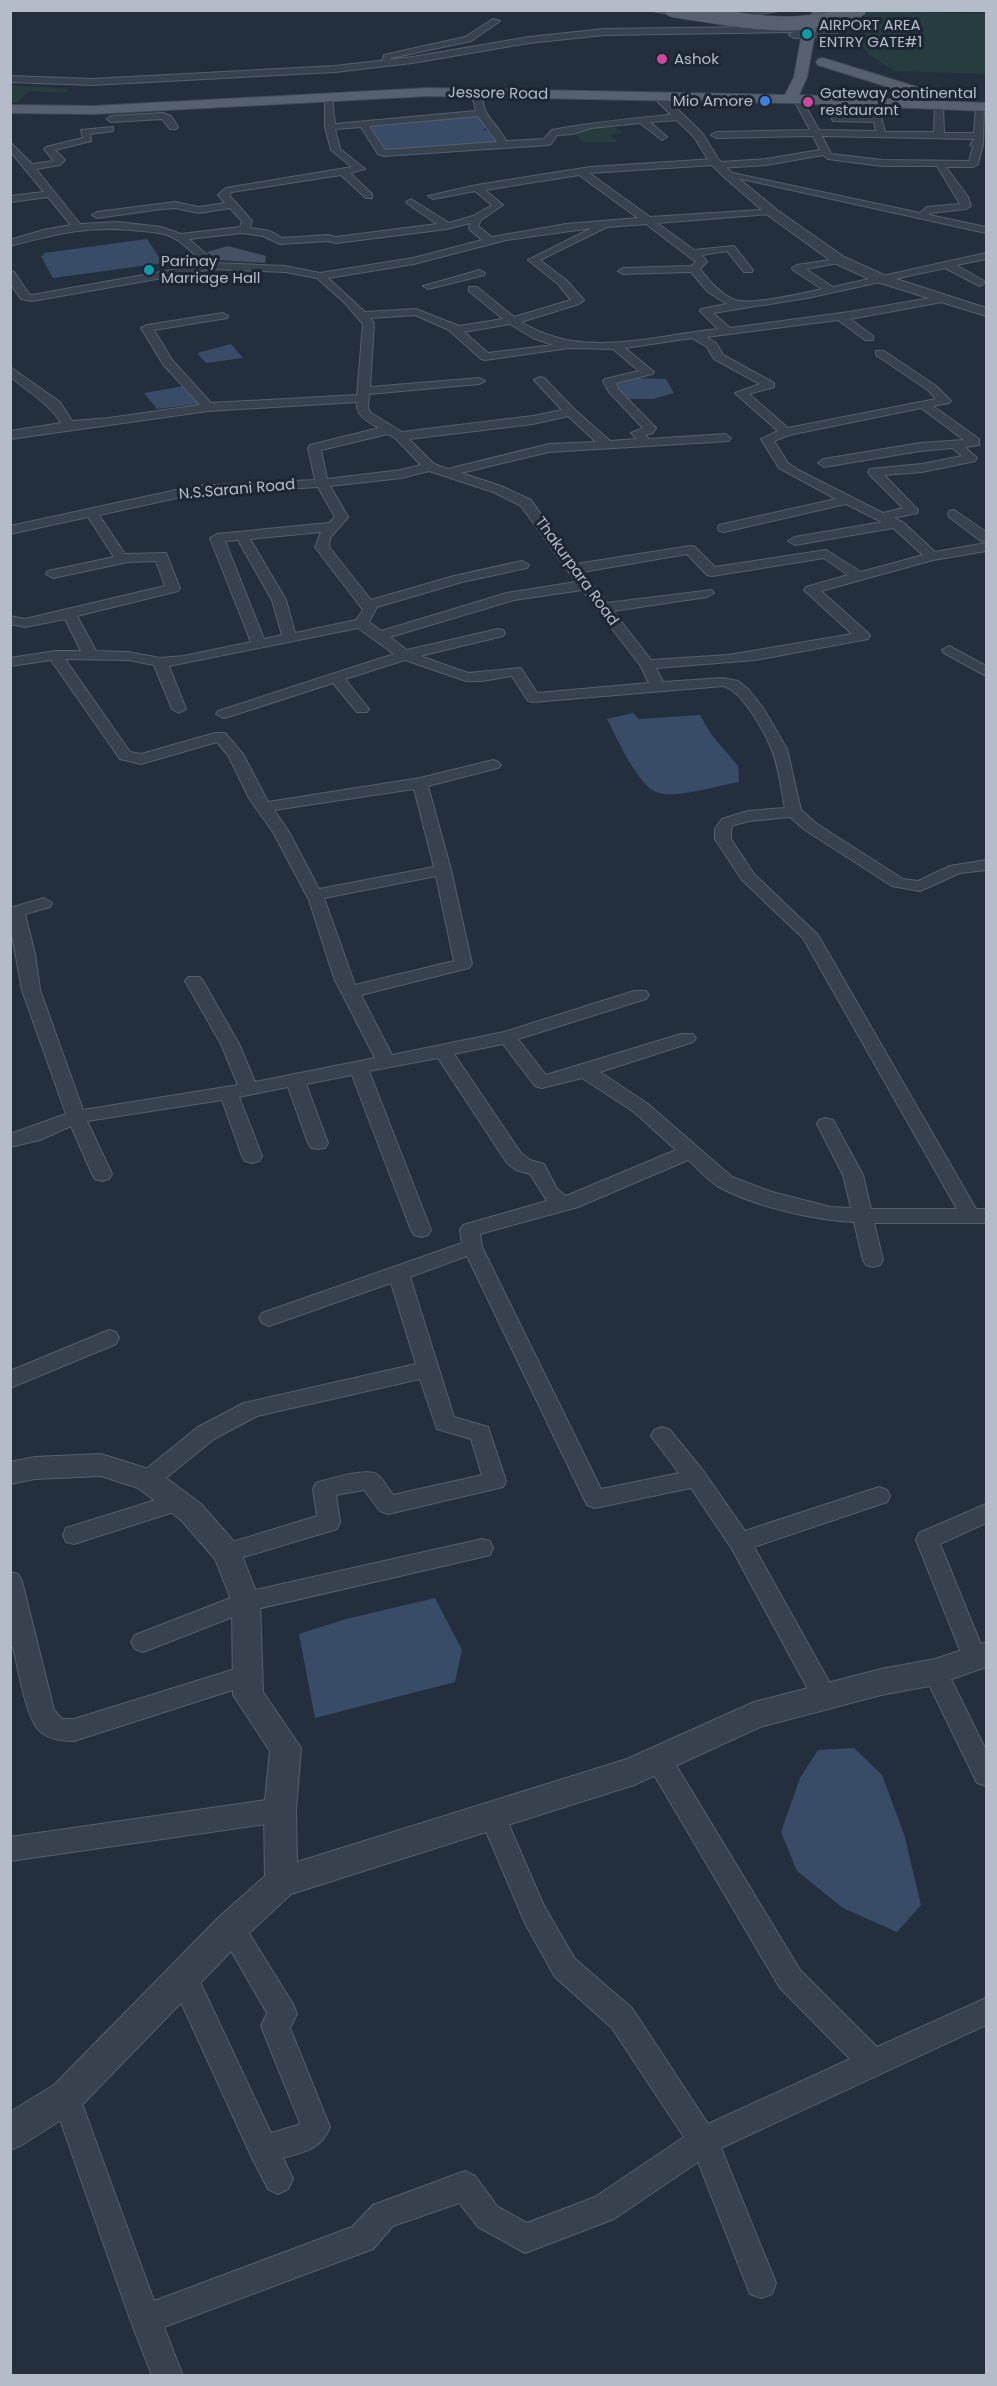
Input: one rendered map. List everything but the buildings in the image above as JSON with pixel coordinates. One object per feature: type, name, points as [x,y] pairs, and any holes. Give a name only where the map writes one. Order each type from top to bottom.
[{"type":"main road","points":[[672,10],[764,23],[789,24],[829,20],[859,10]]},
{"type":"main road","points":[[789,67],[821,10]]},
{"type":"main road","points":[[819,93],[823,62],[841,10]]},
{"type":"main road","points":[[793,98],[800,78],[808,36]]},
{"type":"main road","points":[[823,62],[935,97],[939,103]]},
{"type":"main road","points":[[746,95],[768,92],[777,83]]},
{"type":"main road","name":"Jessore Road","points":[[10,106],[83,106],[431,89],[746,95],[793,98]]},
{"type":"main road","name":"Jessore Road","points":[[10,106],[64,111],[110,119],[328,97],[478,92],[660,98],[793,98],[819,93],[984,105]]},
{"type":"street","points":[[652,10],[808,36]]},
{"type":"street","points":[[10,81],[118,81],[335,69],[529,40],[604,32],[779,26],[788,23],[776,17],[747,17],[700,10]]},
{"type":"street","points":[[718,13],[780,10]]},
{"type":"street","points":[[386,63],[387,57],[468,39],[495,21]]},
{"type":"street","points":[[10,81],[105,86],[339,73],[501,49],[619,35],[808,36],[832,34]]},
{"type":"street","points":[[478,92],[476,102],[481,113],[502,140],[501,144]]},
{"type":"street","points":[[819,93],[836,119],[878,119],[881,134]]},
{"type":"street","points":[[243,230],[247,221],[223,195],[229,190],[360,169],[336,150],[330,127],[328,97]]},
{"type":"street","points":[[660,98],[698,135],[728,176],[838,260],[942,299],[987,312]]},
{"type":"street","points":[[793,98],[828,156],[876,162],[939,163],[980,148]]},
{"type":"street","points":[[939,103],[939,135]]},
{"type":"street","points":[[984,105],[980,148],[987,165]]},
{"type":"street","points":[[330,127],[481,113]]},
{"type":"street","points":[[31,167],[57,164],[60,160],[50,149],[88,139],[84,132],[110,119],[163,116],[168,118],[173,127]]},
{"type":"street","points":[[364,125],[381,152],[384,153],[548,142],[549,137],[555,132],[573,131],[590,125],[679,117]]},
{"type":"street","points":[[110,119],[110,133],[115,141]]},
{"type":"street","points":[[642,120],[662,136]]},
{"type":"street","points":[[573,131],[581,139]]},
{"type":"street","points":[[716,135],[816,133],[939,135],[980,148]]},
{"type":"street","points":[[10,145],[31,167],[74,223],[144,227],[180,237],[243,230],[266,233],[280,241],[328,238],[336,240],[446,226],[477,218],[498,205],[477,188]]},
{"type":"street","points":[[433,196],[581,172],[766,162],[835,145]]},
{"type":"street","points":[[915,146],[980,148]]},
{"type":"street","points":[[923,217],[925,210],[966,206],[963,196],[939,163]]},
{"type":"street","points":[[343,172],[369,196]]},
{"type":"street","points":[[581,172],[702,262],[694,269],[623,271]]},
{"type":"street","points":[[728,176],[987,230]]},
{"type":"street","points":[[10,199],[51,194]]},
{"type":"street","points":[[411,202],[446,226]]},
{"type":"street","points":[[10,243],[74,223],[161,206],[175,205],[200,210],[232,205]]},
{"type":"street","points":[[10,274],[25,297],[32,298],[213,266],[285,269],[320,276],[414,261],[536,231],[771,211]]},
{"type":"street","points":[[477,218],[473,227],[490,241]]},
{"type":"street","points":[[975,227],[987,221]]},
{"type":"street","points":[[454,329],[511,321],[579,300],[562,282],[534,260],[538,256],[607,224]]},
{"type":"street","points":[[180,237],[213,266]]},
{"type":"street","points":[[692,253],[730,248],[748,270]]},
{"type":"street","points":[[428,286],[480,273],[450,252]]},
{"type":"street","points":[[728,332],[705,311],[831,290],[987,256]]},
{"type":"street","points":[[831,290],[792,265],[838,260]]},
{"type":"street","points":[[946,264],[980,283]]},
{"type":"street","points":[[694,269],[706,286],[741,306]]},
{"type":"street","points":[[320,276],[369,323],[362,408],[366,416],[400,436],[430,467]]},
{"type":"street","points":[[473,289],[511,321],[555,342],[573,345]]},
{"type":"street","points":[[362,315],[416,312],[454,329],[485,357],[573,345],[614,345],[728,332],[886,311],[942,299]]},
{"type":"street","points":[[208,408],[167,362],[147,328],[223,316]]},
{"type":"street","points":[[839,316],[869,338]]},
{"type":"street","points":[[694,335],[712,345],[718,357],[770,385],[741,393],[786,432]]},
{"type":"street","points":[[614,345],[648,372],[609,381],[650,428],[637,433],[645,441]]},
{"type":"street","points":[[880,353],[932,388],[945,400],[786,432],[767,439],[783,465],[806,480],[895,524],[932,556]]},
{"type":"street","points":[[10,370],[24,383],[56,405],[68,425]]},
{"type":"street","points":[[540,380],[570,412],[606,444]]},
{"type":"street","points":[[10,435],[68,425],[109,422],[208,408],[479,381]]},
{"type":"street","points":[[923,404],[981,441]]},
{"type":"street","points":[[400,436],[533,420],[570,412]]},
{"type":"street","points":[[10,662],[55,655],[128,656],[160,662],[184,660],[361,623],[370,610],[369,605],[346,580],[322,547],[324,537],[342,517],[322,483],[314,448],[388,430]]},
{"type":"street","points":[[450,472],[549,448],[725,438]]},
{"type":"street","points":[[824,463],[981,441]]},
{"type":"street","points":[[883,517],[912,510],[874,472],[922,468],[971,458],[955,444]]},
{"type":"street","name":"N.S.Sarani Road","points":[[10,530],[195,490],[322,483],[401,474],[430,467]]},
{"type":"street","name":"Thakurpara Road","points":[[430,467],[497,489],[526,503],[538,517],[555,546],[647,664],[658,687]]},
{"type":"street","points":[[724,528],[848,500]]},
{"type":"street","points":[[91,512],[121,557],[125,559]]},
{"type":"street","points":[[954,514],[987,538]]},
{"type":"street","points":[[795,541],[895,524]]},
{"type":"street","points":[[259,644],[217,538],[333,527]]},
{"type":"street","points":[[242,536],[279,600],[289,637]]},
{"type":"street","points":[[647,664],[680,664],[743,658],[863,636],[811,590],[932,556],[987,547]]},
{"type":"street","points":[[573,569],[690,550],[712,572],[826,554],[859,577]]},
{"type":"street","points":[[10,620],[25,623],[173,588],[160,556],[125,559],[53,574]]},
{"type":"street","points":[[369,605],[459,579],[522,565]]},
{"type":"street","points":[[379,636],[512,596],[586,585]]},
{"type":"street","points":[[603,608],[707,593]]},
{"type":"street","points":[[69,614],[91,656]]},
{"type":"street","points":[[361,623],[405,655],[441,666],[466,678],[516,671],[533,698],[723,682],[733,684],[756,708],[779,749],[794,812],[812,827],[897,883],[920,886],[956,869],[987,865]]},
{"type":"street","points":[[223,714],[405,655],[498,633]]},
{"type":"street","points":[[949,650],[987,672]]},
{"type":"street","points":[[964,657],[987,652]]},
{"type":"street","points":[[55,655],[125,756],[141,759],[220,736],[235,754],[264,807],[281,832],[314,895],[342,978],[387,1063]]},
{"type":"street","points":[[160,662],[179,709]]},
{"type":"street","points":[[335,677],[362,708]]},
{"type":"street","points":[[264,807],[420,783],[493,765]]},
{"type":"street","points":[[350,992],[463,963],[443,870],[420,783]]},
{"type":"street","points":[[794,812],[748,816],[728,822],[723,829],[723,839],[748,876],[810,935],[979,1217]]},
{"type":"street","points":[[314,895],[443,870]]},
{"type":"street","points":[[44,903],[13,912],[26,954],[31,990],[76,1117],[102,1174]]},
{"type":"street","points":[[194,981],[230,1044],[249,1089]]},
{"type":"street","points":[[10,1141],[33,1135],[76,1117],[249,1089],[443,1052],[507,1037],[639,995]]},
{"type":"street","points":[[507,1037],[542,1082],[585,1071],[687,1038]]},
{"type":"street","points":[[443,1052],[513,1158],[523,1165],[537,1169],[550,1193],[562,1203]]},
{"type":"street","points":[[359,1069],[422,1230]]},
{"type":"street","points":[[585,1071],[641,1108],[724,1182],[767,1198],[831,1214],[979,1217]]},
{"type":"street","points":[[295,1080],[318,1143]]},
{"type":"street","points":[[228,1092],[252,1156]]},
{"type":"street","points":[[826,1124],[853,1175],[873,1260]]},
{"type":"street","points":[[691,1151],[570,1202],[470,1230],[472,1247],[595,1499],[696,1478]]},
{"type":"street","points":[[269,1318],[472,1247]]},
{"type":"street","points":[[227,1553],[329,1522],[324,1489],[369,1480],[388,1505],[495,1481],[480,1433],[445,1423],[398,1272]]},
{"type":"street","points":[[10,1380],[109,1338]]},
{"type":"street","points":[[147,1480],[206,1433],[252,1409],[428,1369]]},
{"type":"street","points":[[662,1436],[696,1478],[740,1542],[825,1696]]},
{"type":"street","points":[[10,1473],[35,1468],[101,1465],[147,1480],[191,1512],[227,1553],[246,1602],[248,1695],[286,1748],[280,1810],[281,1882]]},
{"type":"street","points":[[740,1542],[879,1496]]},
{"type":"street","points":[[74,1535],[178,1502]]},
{"type":"street","points":[[10,2133],[66,2097],[231,1928],[281,1882],[634,1771],[754,1715],[825,1696],[935,1672],[981,1656],[927,1540],[987,1513]]},
{"type":"street","points":[[143,1642],[246,1602],[482,1548]]},
{"type":"street","points":[[10,1581],[22,1623],[16,1635],[42,1713],[49,1725],[60,1730],[74,1730],[248,1675]]},
{"type":"street","points":[[935,1672],[987,1774]]},
{"type":"street","points":[[659,1760],[790,1979],[873,2064]]},
{"type":"street","points":[[10,1849],[280,1810]]},
{"type":"street","points":[[493,1817],[534,1914],[565,1968],[622,2018],[704,2142],[761,2283]]},
{"type":"street","points":[[231,1928],[283,2014],[274,2026],[316,2127],[307,2137],[263,2150]]},
{"type":"street","points":[[183,1976],[278,2179]]},
{"type":"street","points":[[146,2319],[362,2238],[383,2215],[465,2186],[488,2217],[525,2238],[604,2209],[704,2142],[987,2011]]},
{"type":"street","points":[[66,2097],[168,2376]]},
{"type":"green space","points":[[864,11],[986,14],[986,74],[894,71],[869,55],[863,47]]},
{"type":"green space","points":[[11,85],[69,89],[65,93],[29,91],[17,102],[11,102]]},
{"type":"green space","points":[[866,105],[893,107],[896,119],[852,118],[851,108]]},
{"type":"green space","points":[[609,123],[623,133],[610,135],[618,142],[583,142],[573,131]]},
{"type":"water","points":[[478,115],[488,126],[483,130],[492,131],[497,141],[489,145],[386,151],[367,125]]},
{"type":"water","points":[[147,239],[163,263],[53,278],[41,256],[44,253]]},
{"type":"water","points":[[231,344],[243,358],[206,363],[197,353]]},
{"type":"water","points":[[630,378],[666,379],[674,393],[653,399],[628,399],[614,384]]},
{"type":"water","points":[[184,386],[199,404],[157,409],[144,393]]},
{"type":"water","points":[[633,713],[639,719],[700,715],[711,734],[738,766],[739,782],[673,794],[656,792],[642,780],[628,760],[607,719]]},
{"type":"water","points":[[435,1598],[462,1650],[455,1682],[315,1718],[299,1634],[346,1619]]},
{"type":"water","points":[[854,1748],[882,1775],[904,1834],[921,1905],[897,1932],[843,1908],[797,1871],[781,1832],[800,1778],[818,1750]]},
{"type":"place","name":"AIRPORT AREA ENTRY GATE#1","points":[[807,34]]},
{"type":"place","name":"Ashok","points":[[662,59]]},
{"type":"place","name":"Mio Amore","points":[[765,101]]},
{"type":"place","name":"Gateway continental restaurant","points":[[808,102]]},
{"type":"place","name":"Parinay Marriage Hall","points":[[149,270]]}]
